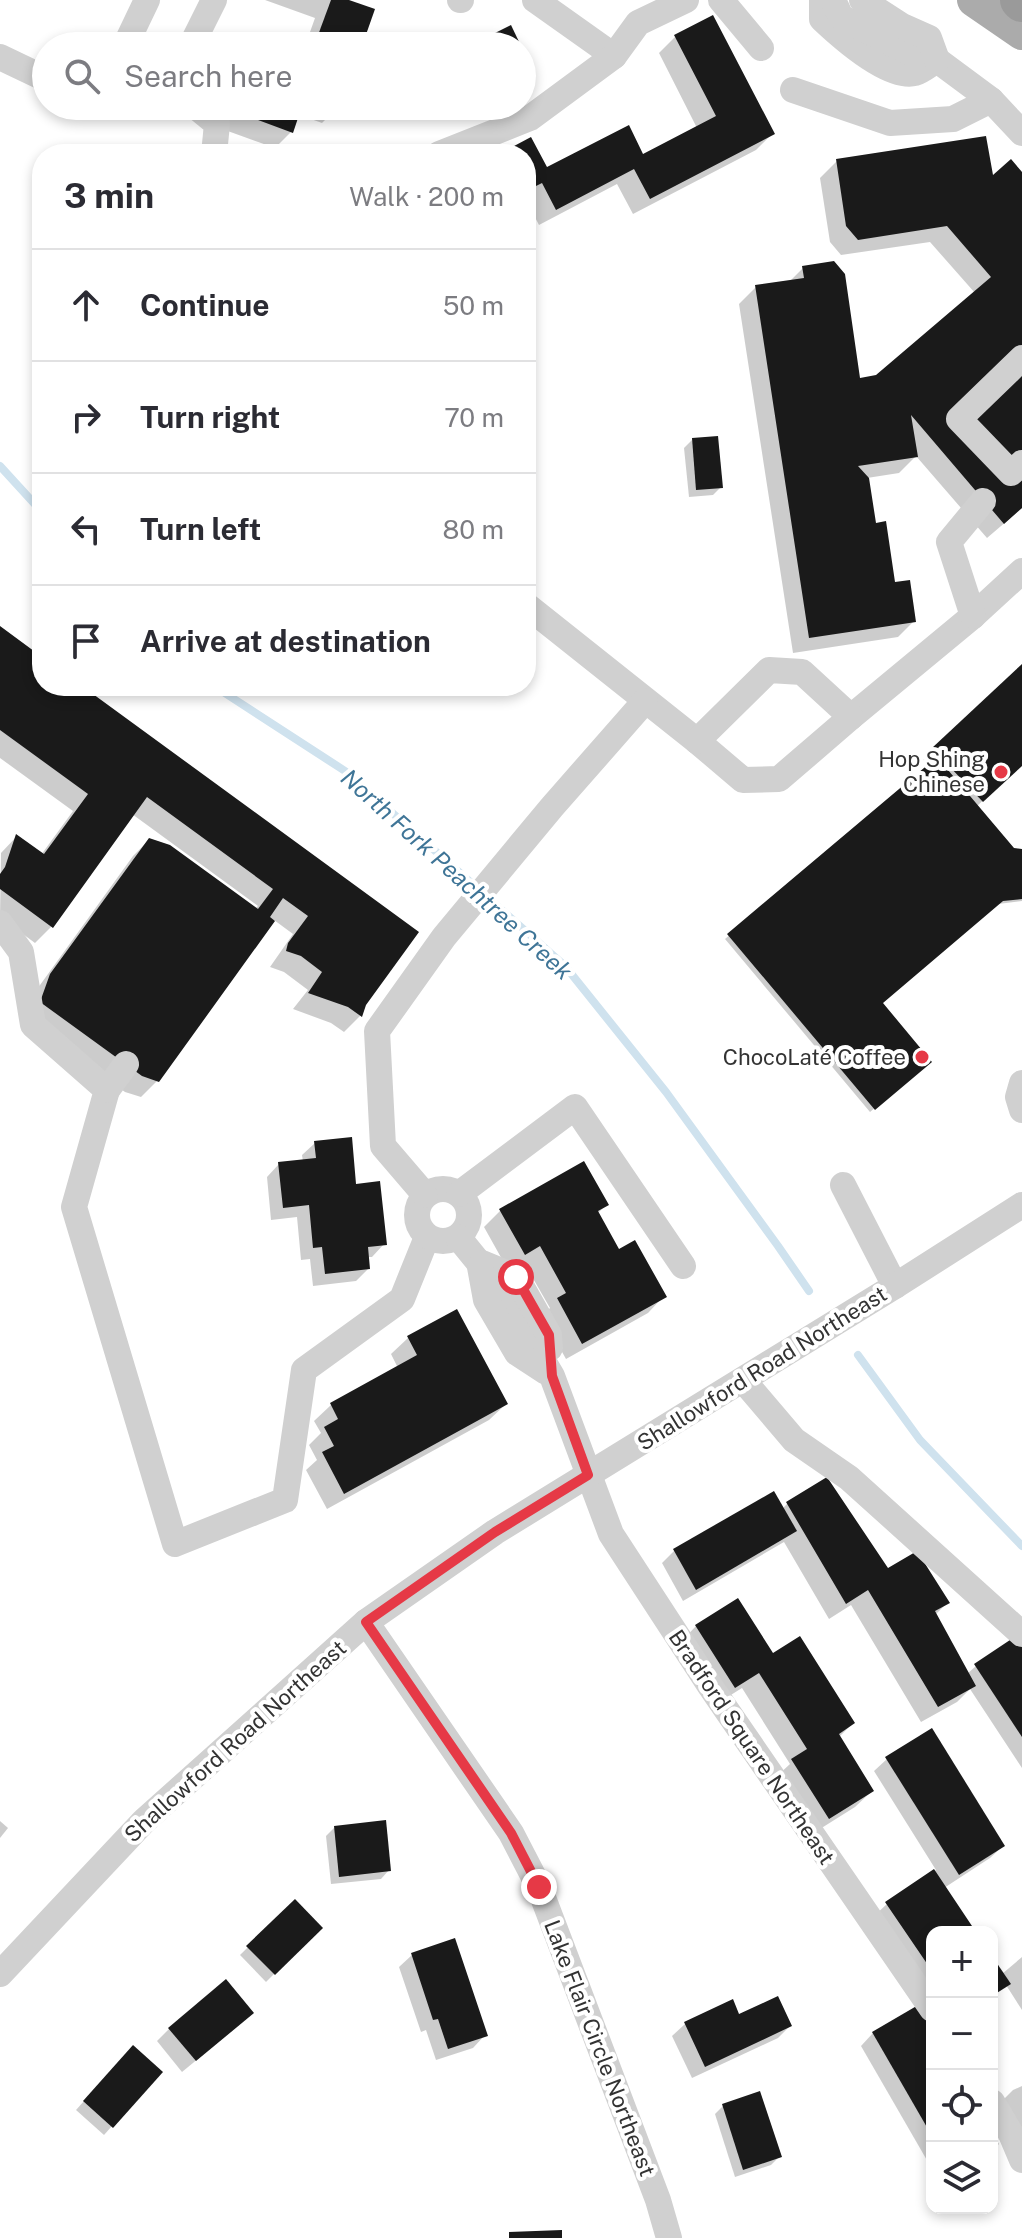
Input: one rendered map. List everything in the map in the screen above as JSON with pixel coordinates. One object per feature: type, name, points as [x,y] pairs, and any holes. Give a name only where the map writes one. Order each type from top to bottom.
[{"type":"main road","points":[[974,0],[1022,33]]},
{"type":"street","points":[[132,32],[147,0]]},
{"type":"street","points":[[198,32],[214,0]]},
{"type":"street","points":[[535,0],[614,56]]},
{"type":"street","points":[[536,114],[614,56],[638,23],[686,0]]},
{"type":"street","points":[[721,0],[761,48]]},
{"type":"street","points":[[822,0],[822,19],[848,43],[882,40]]},
{"type":"street","points":[[833,0],[841,17],[908,52],[937,60],[991,100],[1022,133]]},
{"type":"street","points":[[862,0],[882,40]]},
{"type":"street","points":[[0,57],[32,72]]},
{"type":"street","points":[[793,90],[890,123],[953,119],[991,100]]},
{"type":"street","points":[[212,120],[217,124],[215,144]]},
{"type":"street","points":[[464,144],[525,120]]},
{"type":"street","points":[[1022,358],[959,419],[1011,473],[1022,463]]},
{"type":"street","points":[[973,616],[949,542],[983,501]]},
{"type":"street","points":[[536,613],[743,780],[779,779],[1022,571]]},
{"type":"street","points":[[697,741],[769,670],[802,672],[851,717]]},
{"type":"street","points":[[425,1195],[383,1146],[377,1031],[444,937],[645,701]]},
{"type":"street","points":[[0,923],[21,952],[33,1025],[107,1090]]},
{"type":"street","points":[[126,1064],[107,1090],[74,1207],[175,1544],[285,1500],[304,1370],[402,1299],[427,1237]]},
{"type":"street","points":[[1022,1083],[1018,1097],[1022,1110]]},
{"type":"street","points":[[459,1194],[575,1107],[683,1266]]},
{"type":"street","points":[[843,1185],[895,1286]]},
{"type":"street","points":[[442,1189],[459,1194],[468,1208],[468,1224],[458,1237],[450,1241],[427,1237],[417,1220],[420,1202],[425,1195],[442,1189]]},
{"type":"street","name":"Shallowford Road Northeast","points":[[0,1974],[144,1821],[366,1622],[495,1532],[1022,1205]]},
{"type":"street","name":"Bradford Square Northeast","points":[[458,1237],[502,1291],[552,1376],[611,1534],[718,1699],[926,2000]]},
{"type":"street","points":[[743,1380],[794,1440],[849,1478],[1022,1634]]},
{"type":"street","name":"Lake Flair Circle Northeast","points":[[366,1622],[511,1833],[539,1887],[658,2200],[669,2238]]},
{"type":"street","points":[[998,2112],[1022,2160]]},
{"type":"building","points":[[331,0],[349,0],[375,9],[367,32],[319,32]]},
{"type":"building","points":[[713,15],[775,134],[650,199],[634,169],[556,210],[542,183],[536,186],[536,146],[547,167],[629,125],[643,154],[716,116],[674,35]]},
{"type":"building","points":[[511,25],[514,32],[497,32]]},
{"type":"building","points":[[258,120],[297,120],[293,133]]},
{"type":"building","points":[[986,136],[993,175],[1011,159],[1022,172],[1022,508],[1004,524],[911,415],[918,457],[858,466],[869,478],[876,523],[886,521],[895,582],[910,580],[916,622],[809,638],[755,285],[804,278],[802,266],[834,261],[845,274],[860,378],[876,375],[991,277],[947,226],[858,240],[846,226],[836,159]]},
{"type":"building","points":[[531,137],[535,144],[518,144]]},
{"type":"building","points":[[718,436],[723,488],[696,490],[692,438]]},
{"type":"building","points":[[0,626],[32,650],[32,696],[96,696],[419,932],[366,1005],[362,1017],[348,1007],[308,993],[322,972],[301,956],[286,951],[288,943],[308,916],[283,898],[270,917],[275,921],[159,1082],[142,1076],[40,1002],[50,974],[149,838],[170,845],[258,909],[273,889],[147,797],[53,928],[0,889],[0,874],[16,834],[44,854],[88,794],[0,730]]},
{"type":"building","points":[[1022,664],[1022,766],[983,802],[932,748]]},
{"type":"building","points":[[937,757],[1014,848],[1022,849],[1022,899],[1003,901],[883,1003],[932,1062],[875,1110],[727,934]]},
{"type":"building","points":[[352,1137],[356,1184],[380,1181],[387,1245],[368,1247],[370,1269],[325,1274],[322,1247],[313,1248],[309,1205],[283,1208],[278,1162],[316,1158],[314,1141]]},
{"type":"building","points":[[584,1161],[609,1205],[598,1211],[619,1249],[635,1240],[667,1297],[582,1344],[557,1298],[566,1293],[540,1246],[525,1255],[499,1209]]},
{"type":"building","points":[[457,1309],[508,1404],[344,1494],[322,1452],[334,1446],[324,1427],[338,1419],[330,1403],[417,1355],[407,1336]]},
{"type":"building","points":[[827,1477],[888,1568],[917,1551],[950,1603],[935,1611],[976,1686],[938,1707],[868,1590],[846,1604],[786,1502]]},
{"type":"building","points":[[774,1491],[797,1531],[696,1590],[673,1549]]},
{"type":"building","points":[[738,1598],[773,1653],[800,1636],[855,1723],[839,1734],[874,1791],[829,1819],[791,1759],[807,1749],[759,1673],[735,1688],[695,1625]]},
{"type":"building","points":[[1016,1636],[1022,1645],[1022,1737],[974,1664]]},
{"type":"building","points":[[932,1728],[1005,1846],[959,1875],[885,1757]]},
{"type":"building","points":[[386,1820],[391,1871],[339,1877],[334,1826]]},
{"type":"building","points":[[934,1869],[972,1926],[926,1926],[926,1962],[885,1902]]},
{"type":"building","points":[[295,1899],[323,1928],[275,1975],[246,1946]]},
{"type":"building","points":[[455,1938],[488,2036],[448,2049],[438,2019],[433,2020],[411,1953]]},
{"type":"building","points":[[998,1965],[1011,1984],[998,1992]]},
{"type":"building","points":[[226,1979],[254,2013],[196,2061],[168,2028]]},
{"type":"building","points":[[778,1996],[792,2026],[705,2067],[684,2022],[733,1999],[739,2014]]},
{"type":"building","points":[[920,2004],[926,2014],[926,2126],[872,2032]]},
{"type":"building","points":[[133,2045],[163,2072],[113,2128],[83,2101]]},
{"type":"building","points":[[760,2091],[782,2157],[743,2170],[722,2104]]},
{"type":"building","points":[[562,2230],[562,2238],[509,2238],[509,2232]]},
{"type":"waterway","name":"North Fork Peachtree Creek","points":[[0,466],[32,501]]},
{"type":"waterway","name":"North Fork Peachtree Creek","points":[[229,696],[345,771],[565,966],[666,1092],[809,1291]]},
{"type":"waterway","name":"North Fork Peachtree Creek","points":[[858,1355],[920,1440],[1022,1546]]},
{"type":"place","name":"Hop Shing Chinese","points":[[1001,772]]},
{"type":"place","name":"ChocoLaté Coffee","points":[[922,1057]]},
{"type":"route","points":[[516,1277],[549,1335],[552,1376],[588,1475],[495,1532],[366,1622],[511,1833],[539,1887]]}]
